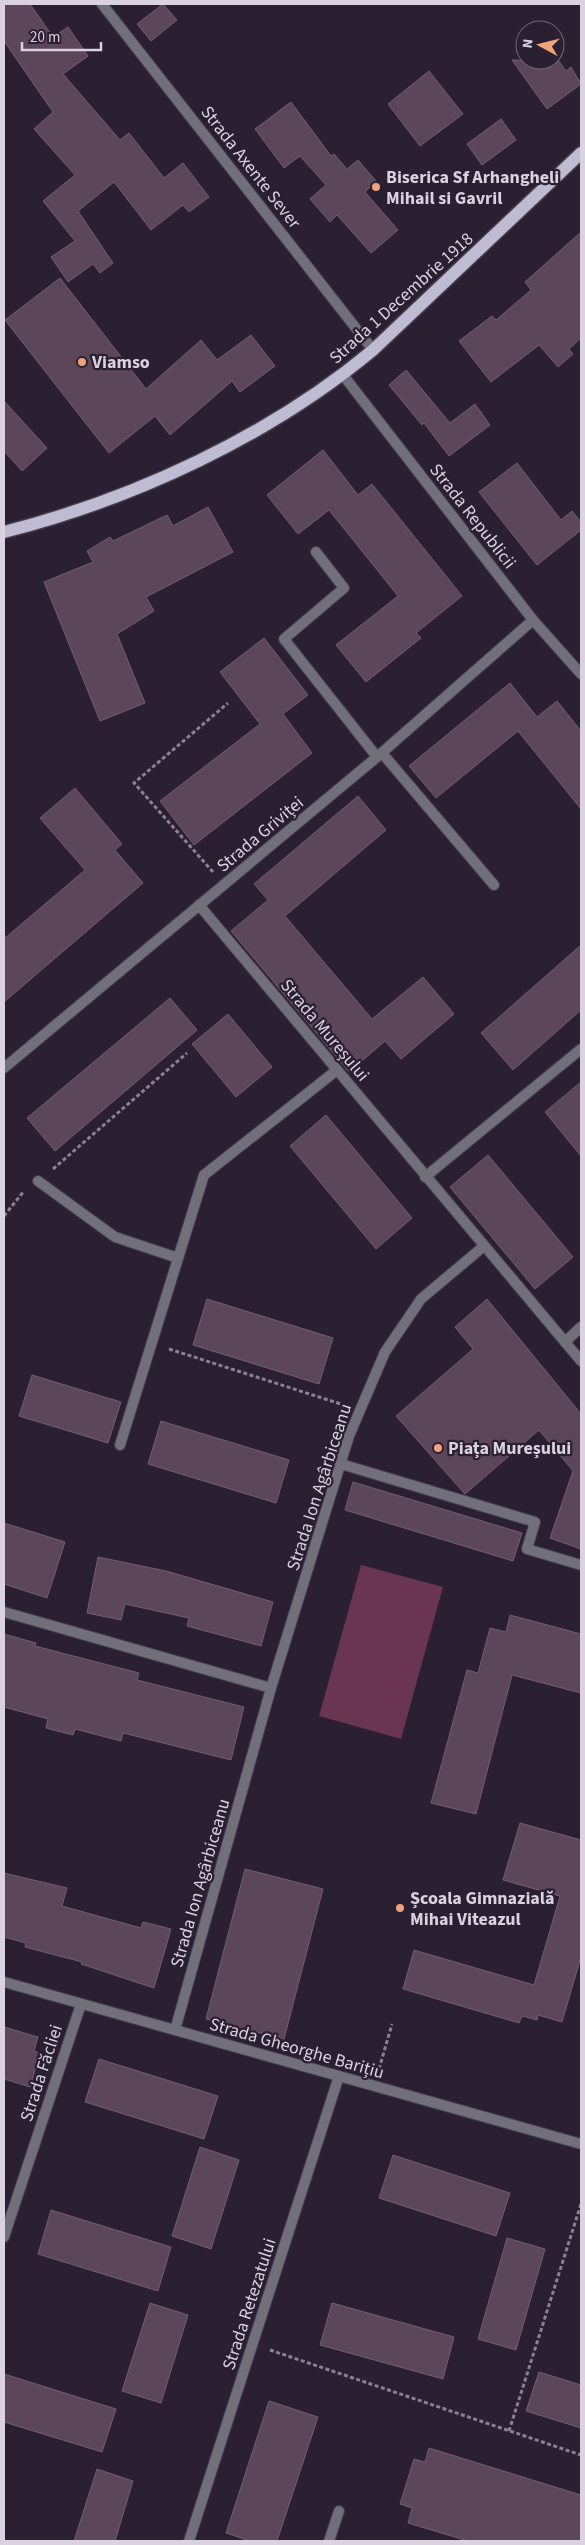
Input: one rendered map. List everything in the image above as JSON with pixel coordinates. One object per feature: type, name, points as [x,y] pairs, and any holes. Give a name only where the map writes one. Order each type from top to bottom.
[{"type":"main road","name":"Strada 1 Decembrie 1918","points":[[4,532],[92,506],[193,462],[297,406],[343,375],[373,350],[581,153]]},
{"type":"street","name":"Strada Axente Sever","points":[[102,4],[373,350]]},
{"type":"street","name":"Strada Republicii","points":[[343,375],[533,620],[581,674]]},
{"type":"street","points":[[316,552],[344,588],[284,639],[380,755],[494,885]]},
{"type":"street","name":"Strada Griviței","points":[[4,1068],[380,755],[533,620]]},
{"type":"street","name":"Strada Mureșului","points":[[199,905],[581,1361]]},
{"type":"street","points":[[425,1177],[581,1049]]},
{"type":"street","points":[[120,1445],[204,1175],[337,1070]]},
{"type":"street","points":[[38,1181],[115,1237],[178,1258]]},
{"type":"street","name":"Strada Ion Agârbiceanu","points":[[175,2030],[272,1688],[341,1464],[360,1410],[385,1352],[421,1299],[484,1246]]},
{"type":"street","points":[[565,1342],[581,1328]]},
{"type":"street","points":[[341,1464],[535,1522],[527,1549],[581,1566]]},
{"type":"street","points":[[4,1612],[272,1688]]},
{"type":"street","name":"Strada Gheorghe Barițiu","points":[[4,1982],[581,2144]]},
{"type":"street","name":"Strada Făcliei","points":[[4,2233],[81,2004]]},
{"type":"street","name":"Strada Retezatului","points":[[190,2541],[339,2076]]},
{"type":"street","points":[[329,2541],[340,2511]]},
{"type":"path","points":[[224,885],[134,783],[228,703]]},
{"type":"path","points":[[4,1216],[21,1193],[38,1181],[187,1054]]},
{"type":"path","points":[[152,1344],[360,1410]]},
{"type":"path","points":[[374,2086],[392,2024]]},
{"type":"path","points":[[509,2431],[581,2204]]},
{"type":"path","points":[[253,2345],[581,2455]]},
{"type":"shaded area","points":[[361,1565],[443,1587],[401,1739],[319,1716]]},
{"type":"building","points":[[4,4],[30,4],[53,37],[68,27],[88,56],[63,74],[120,140],[129,133],[164,178],[183,163],[209,197],[189,212],[183,205],[151,230],[114,182],[78,211],[113,263],[100,273],[93,264],[68,282],[51,257],[75,241],[43,201],[75,175],[34,129],[53,112],[4,41]]},
{"type":"building","points":[[163,4],[177,20],[151,41],[137,24]]},
{"type":"building","points":[[571,67],[581,84],[547,109],[519,70],[566,71]]},
{"type":"building","points":[[429,71],[463,114],[420,146],[388,104]]},
{"type":"building","points":[[291,102],[331,156],[334,154],[347,169],[358,160],[376,181],[365,192],[398,230],[371,253],[337,215],[330,222],[310,199],[326,185],[300,156],[284,168],[255,129]]},
{"type":"building","points":[[501,119],[516,140],[482,165],[467,144]]},
{"type":"building","points":[[581,232],[581,338],[569,349],[573,354],[558,367],[539,345],[491,382],[459,341],[492,316],[496,320],[531,290],[525,282]]},
{"type":"building","name":"Viamso","points":[[60,278],[146,389],[201,340],[217,360],[251,335],[275,366],[240,392],[232,381],[170,435],[155,416],[109,453],[5,320]]},
{"type":"building","points":[[406,370],[450,423],[475,404],[490,425],[449,456],[424,423],[422,425],[389,385]]},
{"type":"building","points":[[4,401],[47,448],[22,471],[4,451]]},
{"type":"building","points":[[323,450],[358,495],[372,484],[462,596],[416,633],[421,638],[366,682],[336,645],[398,596],[329,510],[298,534],[267,495]]},
{"type":"building","points":[[517,463],[561,520],[572,511],[581,522],[581,530],[537,565],[479,492]]},
{"type":"building","points":[[208,507],[233,552],[146,597],[154,611],[117,634],[145,703],[100,721],[44,582],[93,562],[87,551],[110,537],[113,541],[167,515],[173,526]]},
{"type":"building","points":[[264,638],[308,695],[283,714],[312,753],[194,845],[160,801],[260,724],[220,672]]},
{"type":"building","points":[[510,683],[537,717],[557,701],[581,731],[581,809],[518,731],[436,798],[409,766]]},
{"type":"building","points":[[75,788],[122,844],[115,850],[143,883],[4,1002],[4,939],[85,870],[40,818]]},
{"type":"building","points":[[358,796],[386,830],[285,916],[372,1019],[423,977],[454,1014],[401,1059],[385,1041],[349,1072],[231,931],[268,900],[254,884]]},
{"type":"building","points":[[581,945],[581,1010],[513,1070],[481,1033]]},
{"type":"building","points":[[170,998],[197,1030],[55,1151],[27,1118]]},
{"type":"building","points":[[228,1014],[272,1067],[236,1097],[192,1044]]},
{"type":"building","points":[[581,1082],[581,1156],[545,1112]]},
{"type":"building","points":[[326,1115],[412,1218],[376,1249],[290,1146]]},
{"type":"building","points":[[488,1155],[573,1257],[535,1289],[450,1187]]},
{"type":"building","points":[[207,1299],[333,1338],[319,1384],[193,1345]]},
{"type":"building","points":[[487,1299],[581,1414],[581,1549],[550,1538],[573,1471],[539,1430],[465,1494],[396,1416],[473,1349],[455,1327]]},
{"type":"building","points":[[32,1375],[121,1402],[108,1443],[19,1416]]},
{"type":"building","points":[[161,1421],[289,1460],[276,1503],[148,1464]]},
{"type":"building","points":[[353,1482],[522,1533],[513,1561],[345,1510]]},
{"type":"building","points":[[4,1523],[65,1542],[47,1598],[4,1584]]},
{"type":"building","points":[[98,1557],[166,1571],[273,1602],[261,1646],[187,1626],[189,1618],[125,1604],[121,1620],[87,1613]]},
{"type":"building","points":[[510,1615],[581,1634],[581,1693],[512,1675],[476,1814],[431,1803],[467,1670],[478,1673],[490,1628],[506,1632]]},
{"type":"building","points":[[4,1634],[36,1643],[35,1646],[139,1673],[137,1680],[244,1707],[231,1760],[123,1733],[121,1741],[75,1729],[73,1735],[46,1728],[48,1719],[4,1707]]},
{"type":"building","points":[[520,1823],[581,1840],[581,1957],[562,2022],[538,2015],[537,2020],[522,2016],[519,2023],[403,1989],[414,1950],[534,1985],[560,1896],[503,1880]]},
{"type":"building","points":[[245,1869],[323,1889],[284,2039],[206,2019]]},
{"type":"building","points":[[4,1873],[67,1888],[62,1906],[141,1928],[143,1922],[171,1929],[154,1988],[81,1964],[82,1962],[25,1947],[26,1943],[4,1937]]},
{"type":"building","points":[[4,2027],[38,2037],[34,2051],[40,2053],[30,2087],[4,2079]]},
{"type":"building","points":[[99,2059],[218,2096],[204,2139],[85,2102]]},
{"type":"building","points":[[200,2147],[239,2160],[211,2249],[172,2236]]},
{"type":"building","points":[[393,2155],[510,2193],[496,2236],[379,2198]]},
{"type":"building","points":[[51,2210],[171,2247],[158,2291],[38,2254]]},
{"type":"building","points":[[507,2238],[545,2249],[516,2350],[478,2339]]},
{"type":"building","points":[[150,2303],[188,2315],[161,2403],[122,2391]]},
{"type":"building","points":[[332,2303],[454,2337],[443,2379],[320,2345]]},
{"type":"building","points":[[539,2372],[581,2385],[581,2428],[526,2411]]},
{"type":"building","points":[[4,2374],[116,2409],[102,2452],[4,2422]]},
{"type":"building","points":[[269,2401],[318,2417],[277,2541],[250,2541],[226,2533]]},
{"type":"building","points":[[429,2448],[581,2495],[581,2541],[468,2541],[408,2523],[412,2508],[400,2504],[414,2459],[425,2462]]},
{"type":"building","points":[[97,2469],[133,2481],[115,2541],[74,2541]]},
{"type":"place","name":"Biserica Sf Arhangheli Mihail si Gavril","points":[[376,187]]},
{"type":"place","name":"Viamso","points":[[82,362]]},
{"type":"place","name":"Piața Mureșului","points":[[438,1448]]},
{"type":"place","name":"Școala Gimnazială Mihai Viteazul","points":[[400,1908]]}]
